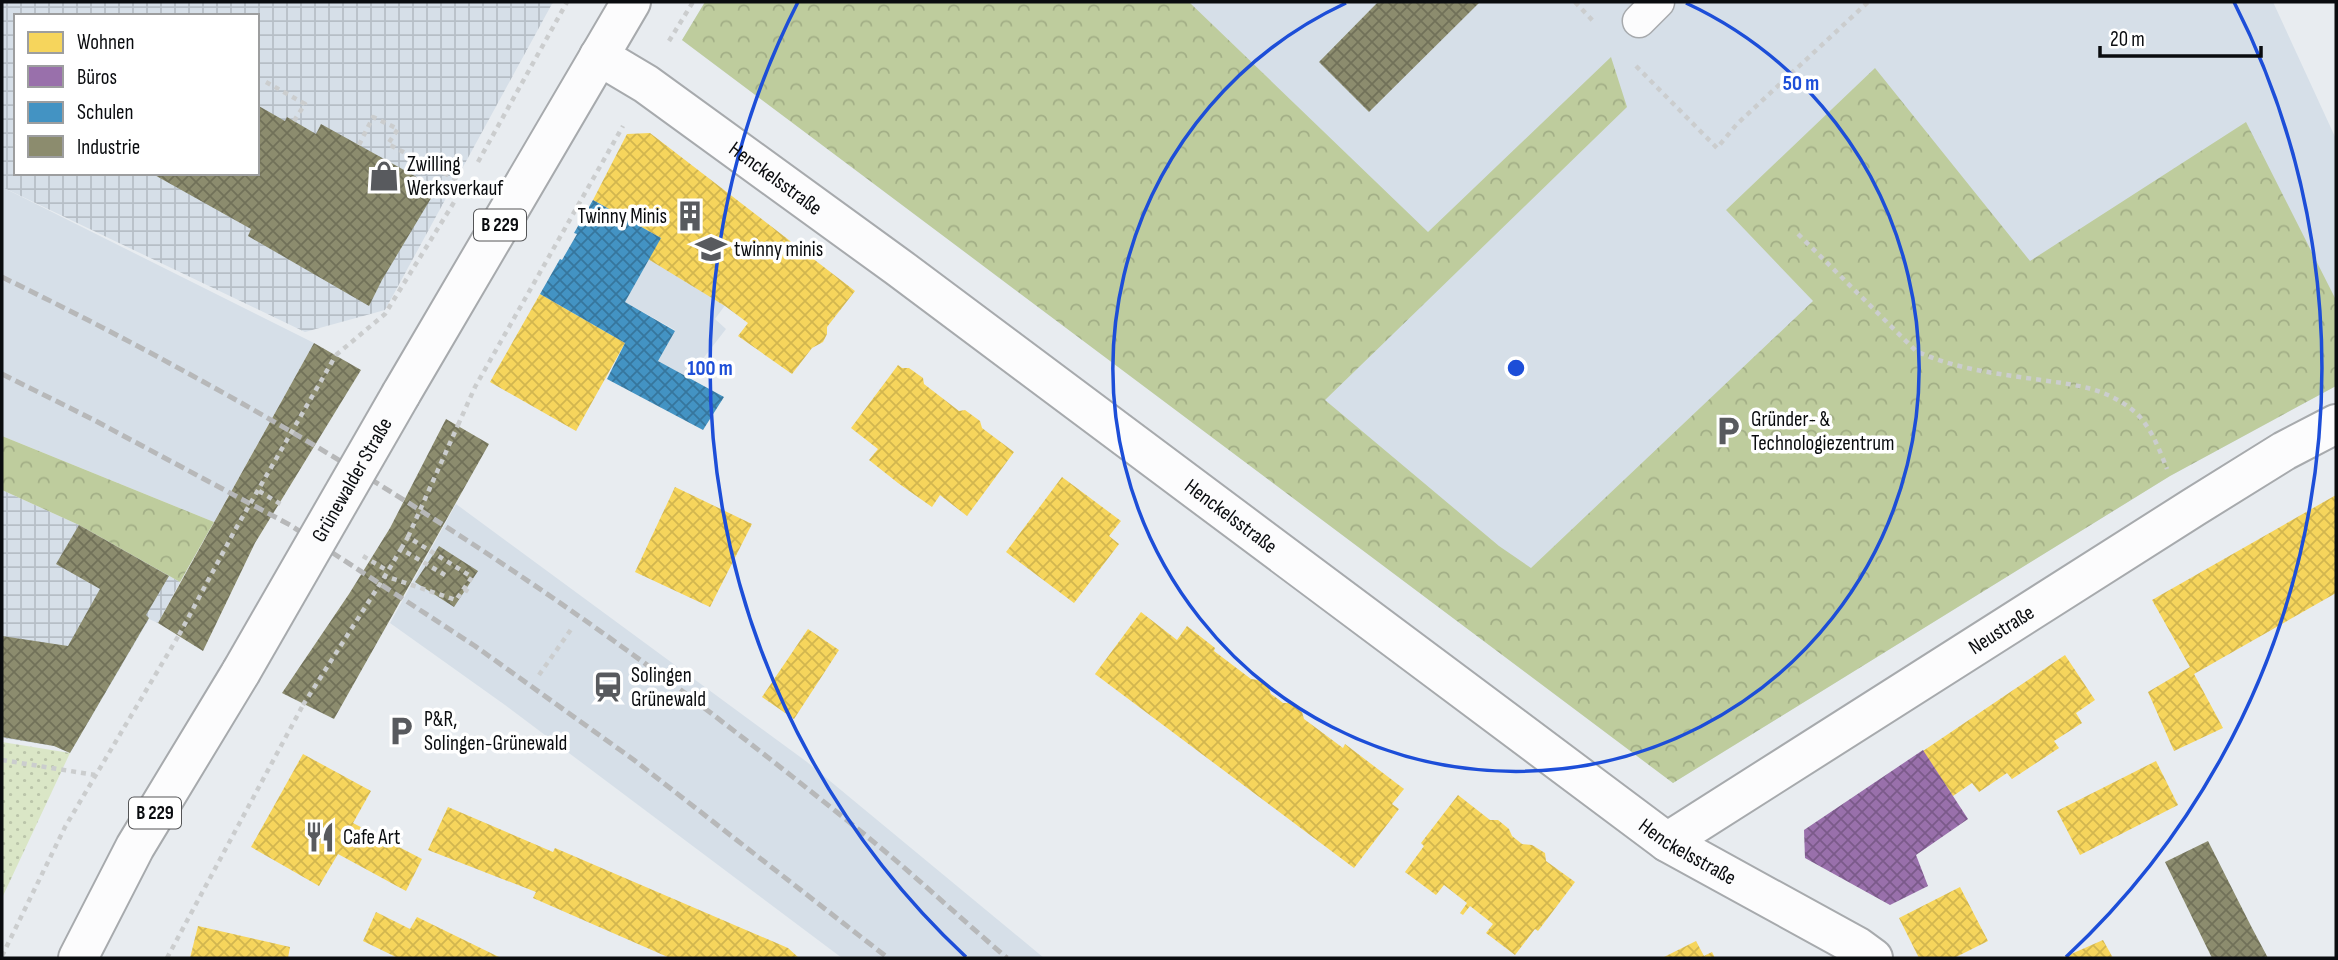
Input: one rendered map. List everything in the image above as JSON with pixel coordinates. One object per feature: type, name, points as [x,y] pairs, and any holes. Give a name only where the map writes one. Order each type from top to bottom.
[{"type":"street","name":"Grünewalder Straße","points":[[78,958],[135,847],[241,672],[631,2]]},
{"type":"street","name":"Henckelsstraße","points":[[599,56],[646,83],[898,267],[1667,842],[1858,947],[1872,958]]},
{"type":"street","name":"Neustraße","points":[[1667,842],[2194,507],[2284,451],[2336,424]]},
{"type":"path","points":[[472,172],[567,2]]},
{"type":"path","points":[[1575,2],[1596,24]]},
{"type":"path","points":[[1633,63],[1717,148],[1737,124],[1868,2]]},
{"type":"path","points":[[266,82],[306,104],[294,121]]},
{"type":"path","points":[[167,958],[303,705],[408,537],[475,387],[646,83]]},
{"type":"path","points":[[2,956],[65,827],[179,635],[235,530],[336,355],[385,314],[465,184],[388,144],[398,129],[373,117],[359,145]]},
{"type":"path","points":[[1798,234],[1916,351],[1966,368],[2077,384],[2108,395],[2137,414],[2157,444],[2170,475],[2194,507]]},
{"type":"path","points":[[385,576],[456,600],[472,577],[408,537]]},
{"type":"path","points":[[401,549],[445,575]]},
{"type":"path","points":[[464,589],[472,594]]},
{"type":"path","points":[[539,675],[572,628]]},
{"type":"path","points":[[2,760],[95,775]]},
{"type":"shaded area","points":[[2,2],[553,2],[385,310],[305,332],[2,187]]},
{"type":"shaded area","name":"Gründer- & Technologiezentrum","points":[[705,2],[2273,2],[2336,139],[2336,386],[2170,476],[1673,783],[682,40]]},
{"type":"shaded area","name":"twinny minis","points":[[627,134],[778,233],[715,319],[726,329],[688,378],[658,361],[675,330],[625,302]]},
{"type":"shaded area","points":[[2,187],[314,343],[214,522],[2,436]]},
{"type":"shaded area","points":[[2,490],[79,525],[180,582],[158,623],[149,619],[70,753],[54,746],[2,738]]},
{"type":"shaded area","points":[[456,504],[807,762],[1044,958],[842,958],[505,705],[390,623]]},
{"type":"green space","name":"Gründer- & Technologiezentrum","points":[[705,2],[1189,2],[1428,232],[1611,57],[1627,107],[1325,400],[1499,546],[1531,568],[1813,301],[1726,210],[1875,68],[2030,261],[2246,122],[2336,300],[2336,386],[2170,476],[1673,783],[682,40]]},
{"type":"green space","points":[[2,436],[214,522],[180,582],[79,525],[2,490]]},
{"type":"green space","points":[[2,742],[70,753],[2,898]]},
{"type":"building: Wohnen","name":"twinny minis","points":[[650,133],[855,291],[827,327],[823,342],[812,348],[792,374],[738,336],[748,323],[648,259],[661,238],[593,200],[627,134]]},
{"type":"building: Wohnen","points":[[540,294],[625,343],[576,431],[490,382]]},
{"type":"building: Wohnen","points":[[898,365],[909,368],[923,378],[924,384],[959,411],[965,410],[980,421],[982,428],[1014,452],[967,516],[940,495],[932,507],[898,483],[869,460],[878,449],[851,428]]},
{"type":"building: Wohnen","points":[[1062,477],[1121,521],[1109,536],[1119,544],[1074,603],[1006,552]]},
{"type":"building: Wohnen","points":[[675,487],[752,524],[710,607],[635,572]]},
{"type":"building: Wohnen","points":[[2336,495],[2336,593],[2194,674],[2223,728],[2174,751],[2148,692],[2190,667],[2152,600]]},
{"type":"building: Wohnen","points":[[1141,612],[1177,640],[1187,626],[1251,679],[1268,687],[1271,694],[1283,703],[1289,703],[1302,712],[1304,719],[1343,748],[1345,744],[1404,789],[1392,804],[1399,809],[1354,868],[1095,674]]},
{"type":"building: Wohnen","points":[[808,629],[839,650],[794,719],[762,697]]},
{"type":"building: Wohnen","points":[[2065,655],[2095,700],[2076,713],[2082,723],[2054,741],[2059,748],[2012,779],[2007,773],[1979,792],[1972,783],[1953,796],[1923,751]]},
{"type":"building: Wohnen","points":[[303,754],[371,791],[353,823],[422,859],[406,891],[338,854],[319,886],[251,847]]},
{"type":"building: Wohnen","points":[[2156,761],[2178,805],[2080,855],[2057,811]]},
{"type":"building: Wohnen","points":[[1458,795],[1490,820],[1498,820],[1522,844],[1532,845],[1545,853],[1546,861],[1575,882],[1538,931],[1535,929],[1515,955],[1486,933],[1493,924],[1470,906],[1463,915],[1460,913],[1467,903],[1444,885],[1436,895],[1405,872],[1424,846],[1421,843]]},
{"type":"building: Wohnen","points":[[448,807],[553,852],[555,848],[788,948],[799,958],[670,958],[533,898],[536,892],[428,850]]},
{"type":"building: Wohnen","points":[[1960,887],[1988,941],[1954,958],[1919,958],[1899,918]]},
{"type":"building: Wohnen","points":[[376,912],[410,929],[417,917],[501,958],[398,958],[363,941]]},
{"type":"building: Wohnen","points":[[198,926],[290,947],[288,958],[190,958]]},
{"type":"building: Wohnen","points":[[2103,940],[2113,958],[2062,958]]},
{"type":"building: Wohnen","points":[[1696,941],[1704,956],[1712,952],[1715,958],[1662,958]]},
{"type":"building: Büros","points":[[1923,750],[1968,819],[1916,855],[1928,886],[1890,905],[1805,858],[1804,830]]},
{"type":"building: Schulen","points":[[593,200],[661,238],[625,302],[675,331],[658,361],[724,397],[703,430],[607,379],[625,343],[540,294],[577,234],[574,233]]},
{"type":"building: Industrie","points":[[1378,2],[1480,2],[1369,112],[1319,62]]},
{"type":"building: Industrie","points":[[259,106],[285,121],[287,117],[316,134],[321,124],[436,190],[369,306],[248,236],[251,229],[155,175],[259,175]]},
{"type":"building: Industrie","points":[[314,343],[361,370],[255,543],[203,651],[158,623]]},
{"type":"building: Industrie","points":[[446,419],[489,444],[334,719],[282,693],[390,528]]},
{"type":"building: Industrie","points":[[79,525],[169,576],[146,615],[149,618],[70,753],[54,746],[2,737],[2,636],[68,646],[100,589],[56,564]]},
{"type":"building: Industrie","points":[[439,546],[478,571],[454,607],[415,582]]},
{"type":"building: Industrie","points":[[2208,841],[2268,958],[2212,958],[2165,862]]},
{"type":"railway","points":[[2,277],[267,418],[439,522],[523,578],[606,635],[773,761],[878,846],[1007,958]]},
{"type":"railway","points":[[2,374],[290,525],[475,646],[634,760],[888,958]]},
{"type":"place","name":"Zwilling Werksverkauf","points":[[384,176]]},
{"type":"place","name":"Twinny Minis","points":[[690,216]]},
{"type":"place","name":"twinny minis","points":[[711,249]]},
{"type":"place","name":"Gründer- & Technologiezentrum","points":[[1728,431]]},
{"type":"place","name":"Solingen Grünewald","points":[[608,687]]},
{"type":"place","name":"P&R, Solingen-Grünewald","points":[[401,731]]},
{"type":"place","name":"Cafe Art","points":[[320,837]]}]
